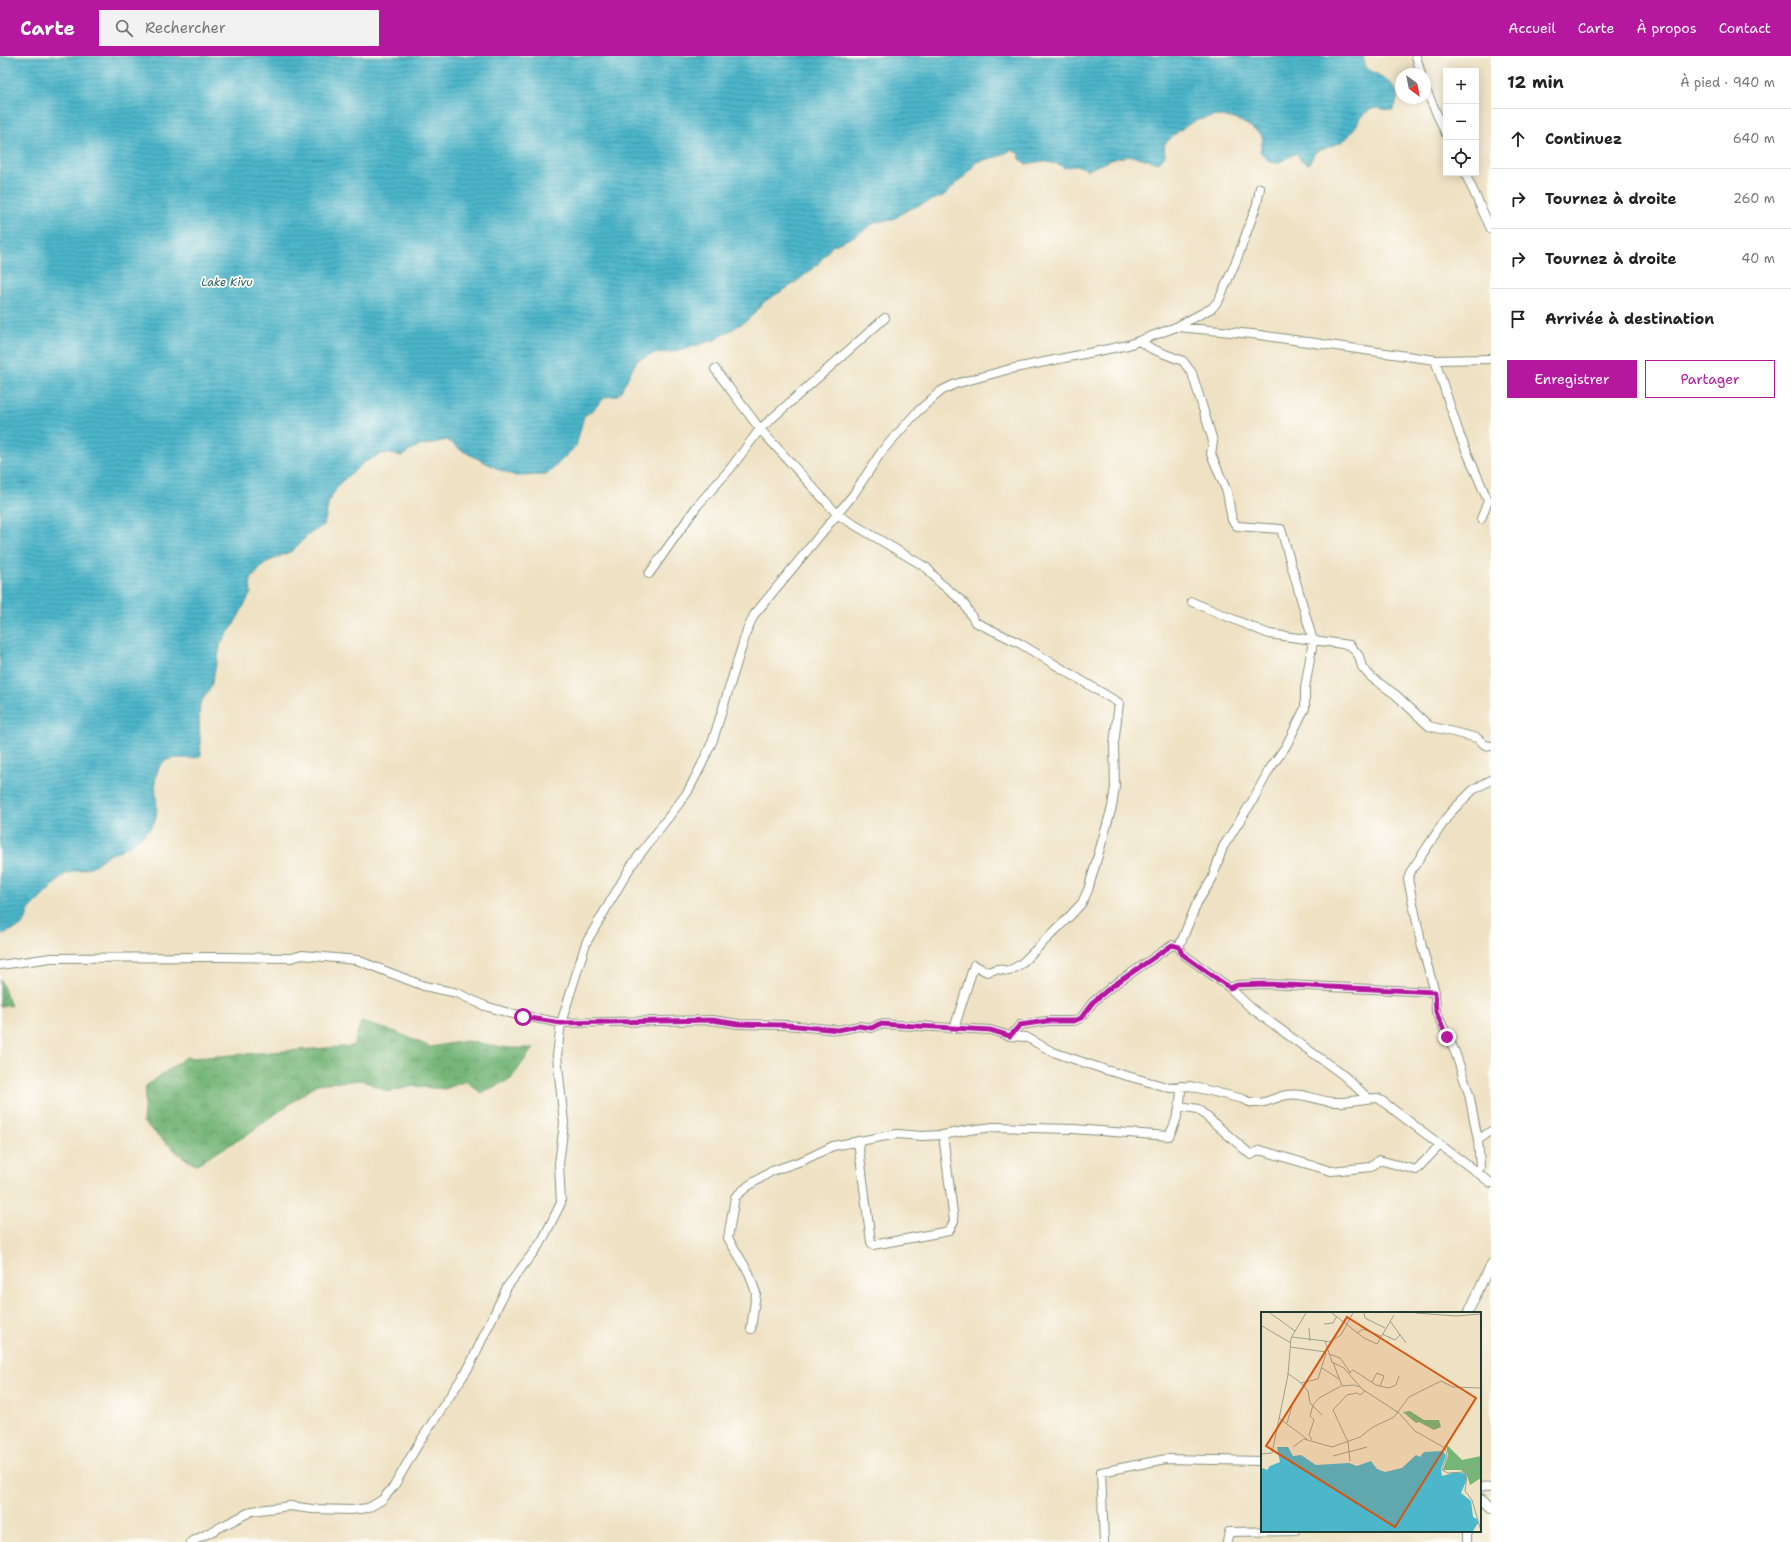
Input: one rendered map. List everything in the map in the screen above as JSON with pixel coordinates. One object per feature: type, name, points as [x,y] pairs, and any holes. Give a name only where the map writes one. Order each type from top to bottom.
[{"type":"street","points":[[1416,56],[1419,68]]},
{"type":"street","points":[[1431,101],[1443,127]]},
{"type":"street","points":[[1466,176],[1491,229]]},
{"type":"street","points":[[191,1542],[252,1511],[290,1506],[312,1509],[351,1510],[368,1508],[382,1500],[394,1486],[417,1446],[468,1367],[507,1287],[542,1241],[561,1203],[559,1164],[564,1123],[558,1056],[561,1023],[582,953],[591,933],[631,866],[687,793],[701,766],[713,740],[750,622],[838,515],[882,451],[922,407],[941,391],[955,384],[1010,368],[1128,345],[1176,327],[1212,308],[1219,300],[1237,259],[1257,204],[1260,188]]},
{"type":"street","points":[[649,574],[697,506],[730,469],[760,429],[886,318]]},
{"type":"street","points":[[1176,327],[1252,334],[1436,360],[1491,359]]},
{"type":"street","points":[[1139,340],[1152,349],[1183,361],[1192,373],[1213,441],[1211,454],[1229,496],[1232,520],[1237,526],[1281,529],[1313,641],[1305,688],[1305,708],[1298,725],[1223,847],[1212,878],[1197,903],[1179,947],[1182,954],[1230,988],[1251,1008],[1343,1075],[1368,1098]]},
{"type":"street","points":[[1436,360],[1460,436],[1488,501],[1481,519]]},
{"type":"street","points":[[715,369],[760,429],[838,515],[927,568],[939,582],[963,602],[975,622],[1019,643],[1119,703],[1114,744],[1115,788],[1112,807],[1095,868],[1082,903],[1021,964],[1009,971],[997,969],[987,972],[974,965],[954,1029]]},
{"type":"street","points":[[1192,602],[1269,634],[1350,646],[1359,656],[1362,667],[1371,677],[1396,695],[1429,726],[1476,738],[1491,746]]},
{"type":"street","points":[[1478,1172],[1480,1167],[1478,1140],[1469,1094],[1455,1052],[1436,1012],[1435,992],[1422,947],[1408,879],[1411,870],[1450,813],[1473,790],[1491,780]]},
{"type":"street","points":[[1010,1036],[1020,1025],[1047,1021],[1074,1021],[1081,1018],[1093,1002],[1111,987],[1167,947],[1172,945],[1179,947]]},
{"type":"street","points":[[0,965],[51,958],[291,958],[302,955],[333,957],[366,963],[424,986],[457,993],[486,1006],[508,1013],[561,1023],[712,1020],[738,1024],[787,1025],[838,1030],[858,1026],[872,1028],[879,1024],[990,1030],[1010,1036],[1026,1037],[1053,1052],[1106,1070],[1170,1088],[1190,1086],[1243,1099],[1249,1103],[1267,1103],[1287,1095],[1313,1097],[1335,1102],[1378,1098],[1491,1183]]},
{"type":"street","points":[[1230,988],[1237,985],[1266,984],[1435,992]]},
{"type":"street","points":[[751,1328],[756,1294],[749,1273],[728,1238],[735,1197],[748,1186],[772,1171],[804,1160],[833,1146],[897,1134],[922,1136],[943,1135],[994,1127],[1073,1129],[1169,1136],[1175,1126],[1180,1106],[1181,1086]]},
{"type":"street","points":[[1180,1106],[1198,1109],[1251,1155],[1260,1150],[1331,1171],[1371,1167],[1379,1160],[1416,1170],[1440,1145]]},
{"type":"street","points":[[1478,1140],[1491,1131]]},
{"type":"street","points":[[858,1141],[871,1242],[873,1245],[948,1231],[954,1222],[943,1135]]},
{"type":"street","points":[[1468,1312],[1491,1264]]},
{"type":"street","points":[[1104,1542],[1101,1472],[1166,1459],[1261,1461]]},
{"type":"street","points":[[1481,1487],[1491,1488]]},
{"type":"street","points":[[1481,1500],[1491,1509]]},
{"type":"street","points":[[1227,1542],[1229,1532],[1261,1532]]},
{"type":"green space","points":[[0,979],[11,1006],[0,1006]]},
{"type":"green space","points":[[361,1022],[396,1032],[430,1047],[466,1041],[508,1048],[533,1048],[511,1079],[481,1093],[466,1081],[445,1089],[413,1086],[388,1092],[362,1080],[317,1084],[245,1136],[195,1165],[180,1155],[143,1122],[146,1086],[186,1057],[192,1058],[353,1046]]},
{"type":"water","name":"Lake Kivu","points":[[0,56],[1363,56],[1366,68],[1386,79],[1395,89],[1396,104],[1393,110],[1375,108],[1368,111],[1361,118],[1347,138],[1315,152],[1309,164],[1300,160],[1297,154],[1294,154],[1278,163],[1269,162],[1260,151],[1263,139],[1261,135],[1236,119],[1223,117],[1211,117],[1198,120],[1175,134],[1164,145],[1165,156],[1159,163],[1131,156],[1118,158],[1088,170],[1077,166],[1065,168],[1058,164],[1042,161],[1026,164],[1020,159],[1018,153],[1011,150],[1000,156],[976,162],[968,173],[943,196],[907,210],[892,220],[876,222],[853,237],[832,246],[816,266],[792,285],[765,301],[749,319],[715,340],[672,352],[655,353],[637,360],[620,393],[616,396],[605,397],[593,410],[584,416],[576,446],[551,471],[543,475],[516,476],[500,470],[461,450],[447,440],[416,447],[402,456],[385,453],[363,463],[339,484],[329,501],[324,525],[308,535],[292,551],[265,563],[252,578],[250,583],[251,593],[233,626],[221,643],[211,687],[200,704],[199,722],[201,755],[190,758],[173,758],[162,764],[156,777],[155,784],[157,806],[155,821],[151,827],[144,834],[118,852],[108,855],[87,868],[64,875],[29,910],[26,920],[20,927],[0,935]]},
{"type":"route","points":[[523,1017],[561,1023],[712,1020],[738,1024],[787,1025],[831,1030],[847,1029],[858,1026],[872,1028],[879,1024],[928,1028],[990,1030],[1010,1036],[1020,1025],[1047,1021],[1074,1021],[1081,1018],[1093,1002],[1111,987],[1142,964],[1172,945],[1179,947],[1182,954],[1230,988],[1237,985],[1266,984],[1297,987],[1435,992],[1436,1012],[1447,1037]]}]
